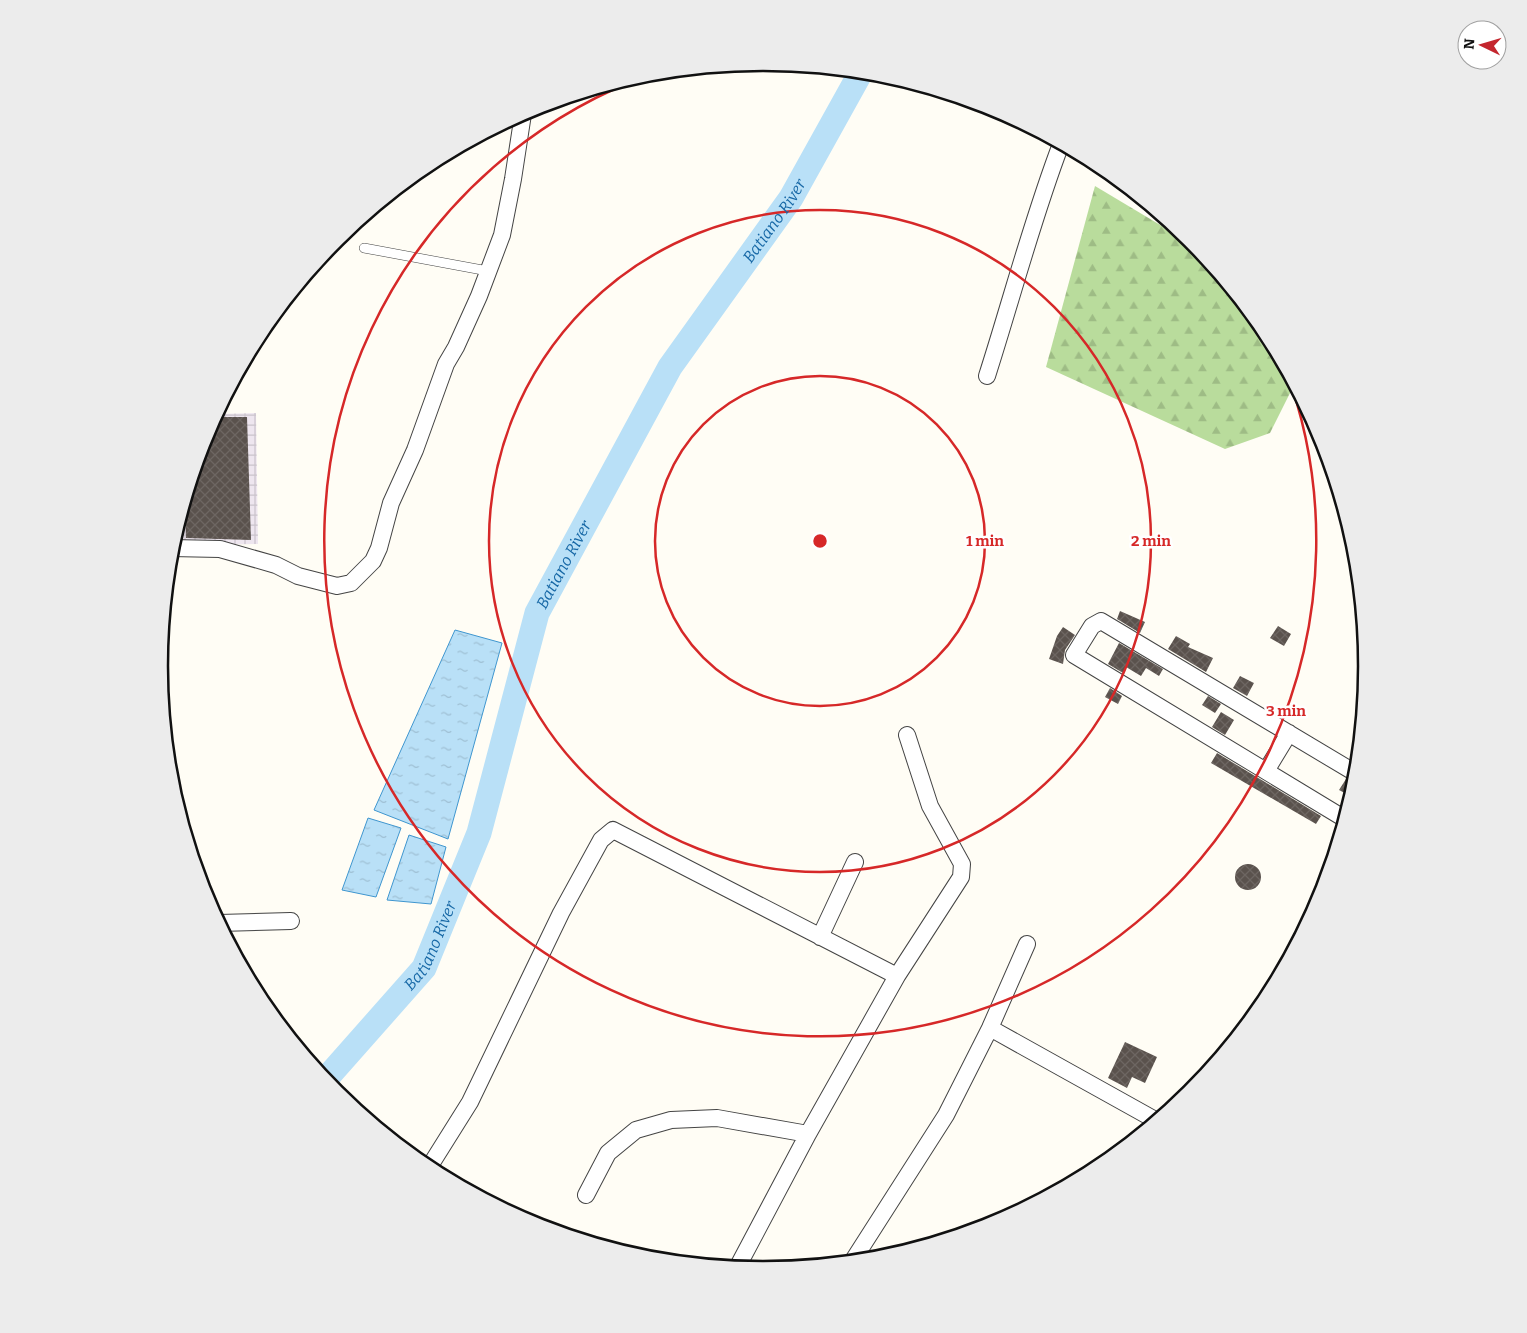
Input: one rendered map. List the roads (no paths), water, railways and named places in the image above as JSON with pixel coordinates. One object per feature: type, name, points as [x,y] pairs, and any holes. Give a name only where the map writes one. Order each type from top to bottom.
[{"type":"street","points":[[180,548],[220,549],[276,566],[298,576],[337,586],[351,583],[373,561],[379,548],[391,503],[415,450],[442,373],[479,296],[502,235],[522,123]]},
{"type":"street","points":[[988,376],[1030,232],[1059,150]]},
{"type":"street","points":[[1339,815],[1074,655],[1092,626],[1101,621],[1349,769]]},
{"type":"street","points":[[1266,771],[1289,733]]},
{"type":"street","points":[[741,1261],[808,1134],[897,976],[961,877],[962,864],[930,806],[907,735]]},
{"type":"street","points":[[433,1161],[470,1102],[570,896],[601,840],[613,830],[897,976]]},
{"type":"street","points":[[820,937],[855,862]]},
{"type":"street","points":[[227,923],[291,921]]},
{"type":"street","points":[[857,1254],[946,1115],[990,1028],[1027,944]]},
{"type":"street","points":[[990,1028],[1151,1118]]},
{"type":"street","points":[[586,1195],[608,1153],[636,1130],[671,1120],[717,1118],[808,1134]]},
{"type":"lane","points":[[364,248],[488,272]]},
{"type":"water","points":[[455,630],[502,643],[448,839],[374,810]]},
{"type":"water","points":[[368,818],[401,828],[376,897],[342,890]]},
{"type":"water","points":[[409,835],[446,847],[431,904],[387,900]]},
{"type":"waterway","name":"Batiano River","points":[[330,1074],[424,968],[479,833],[537,613],[670,367],[791,198],[857,79]]}]
